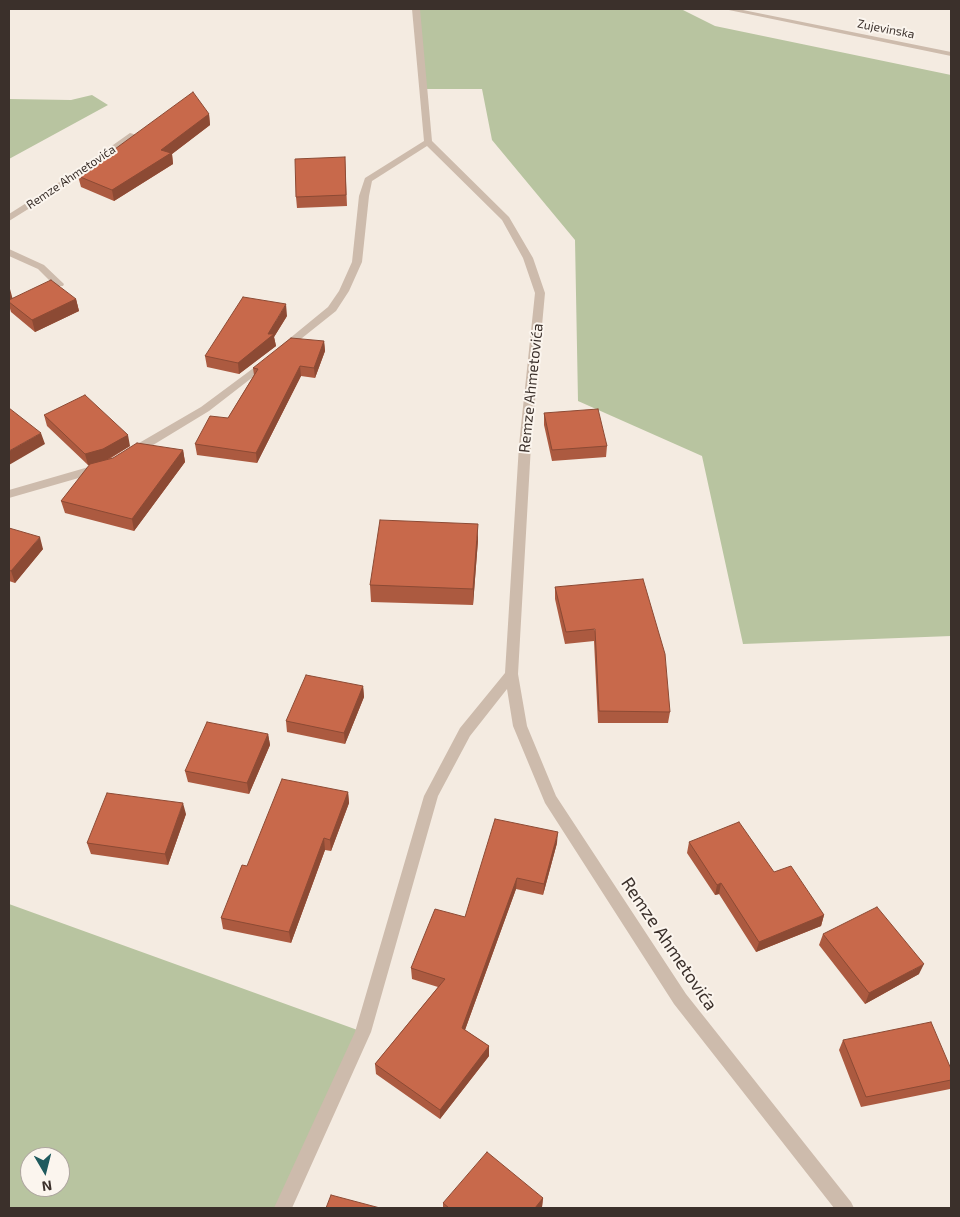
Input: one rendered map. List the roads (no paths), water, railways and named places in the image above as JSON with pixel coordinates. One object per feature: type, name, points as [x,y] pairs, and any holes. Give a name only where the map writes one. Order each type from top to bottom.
[{"type":"street","points":[[9,494],[115,462],[205,409],[332,309],[344,291],[357,262],[364,196],[368,180],[428,142],[416,9]]},
{"type":"street","name":"Zujevinska","points":[[728,9],[951,54]]},
{"type":"street","name":"Remze Ahmetovića","points":[[9,218],[75,176],[133,135]]},
{"type":"street","name":"Remze Ahmetovića","points":[[428,142],[506,219],[528,258],[540,293],[525,445],[511,674],[520,726],[550,799],[680,999],[845,1208]]},
{"type":"street","points":[[9,252],[41,267],[59,284]]},
{"type":"street","points":[[283,1208],[363,1032],[431,796],[465,732],[511,674]]}]
